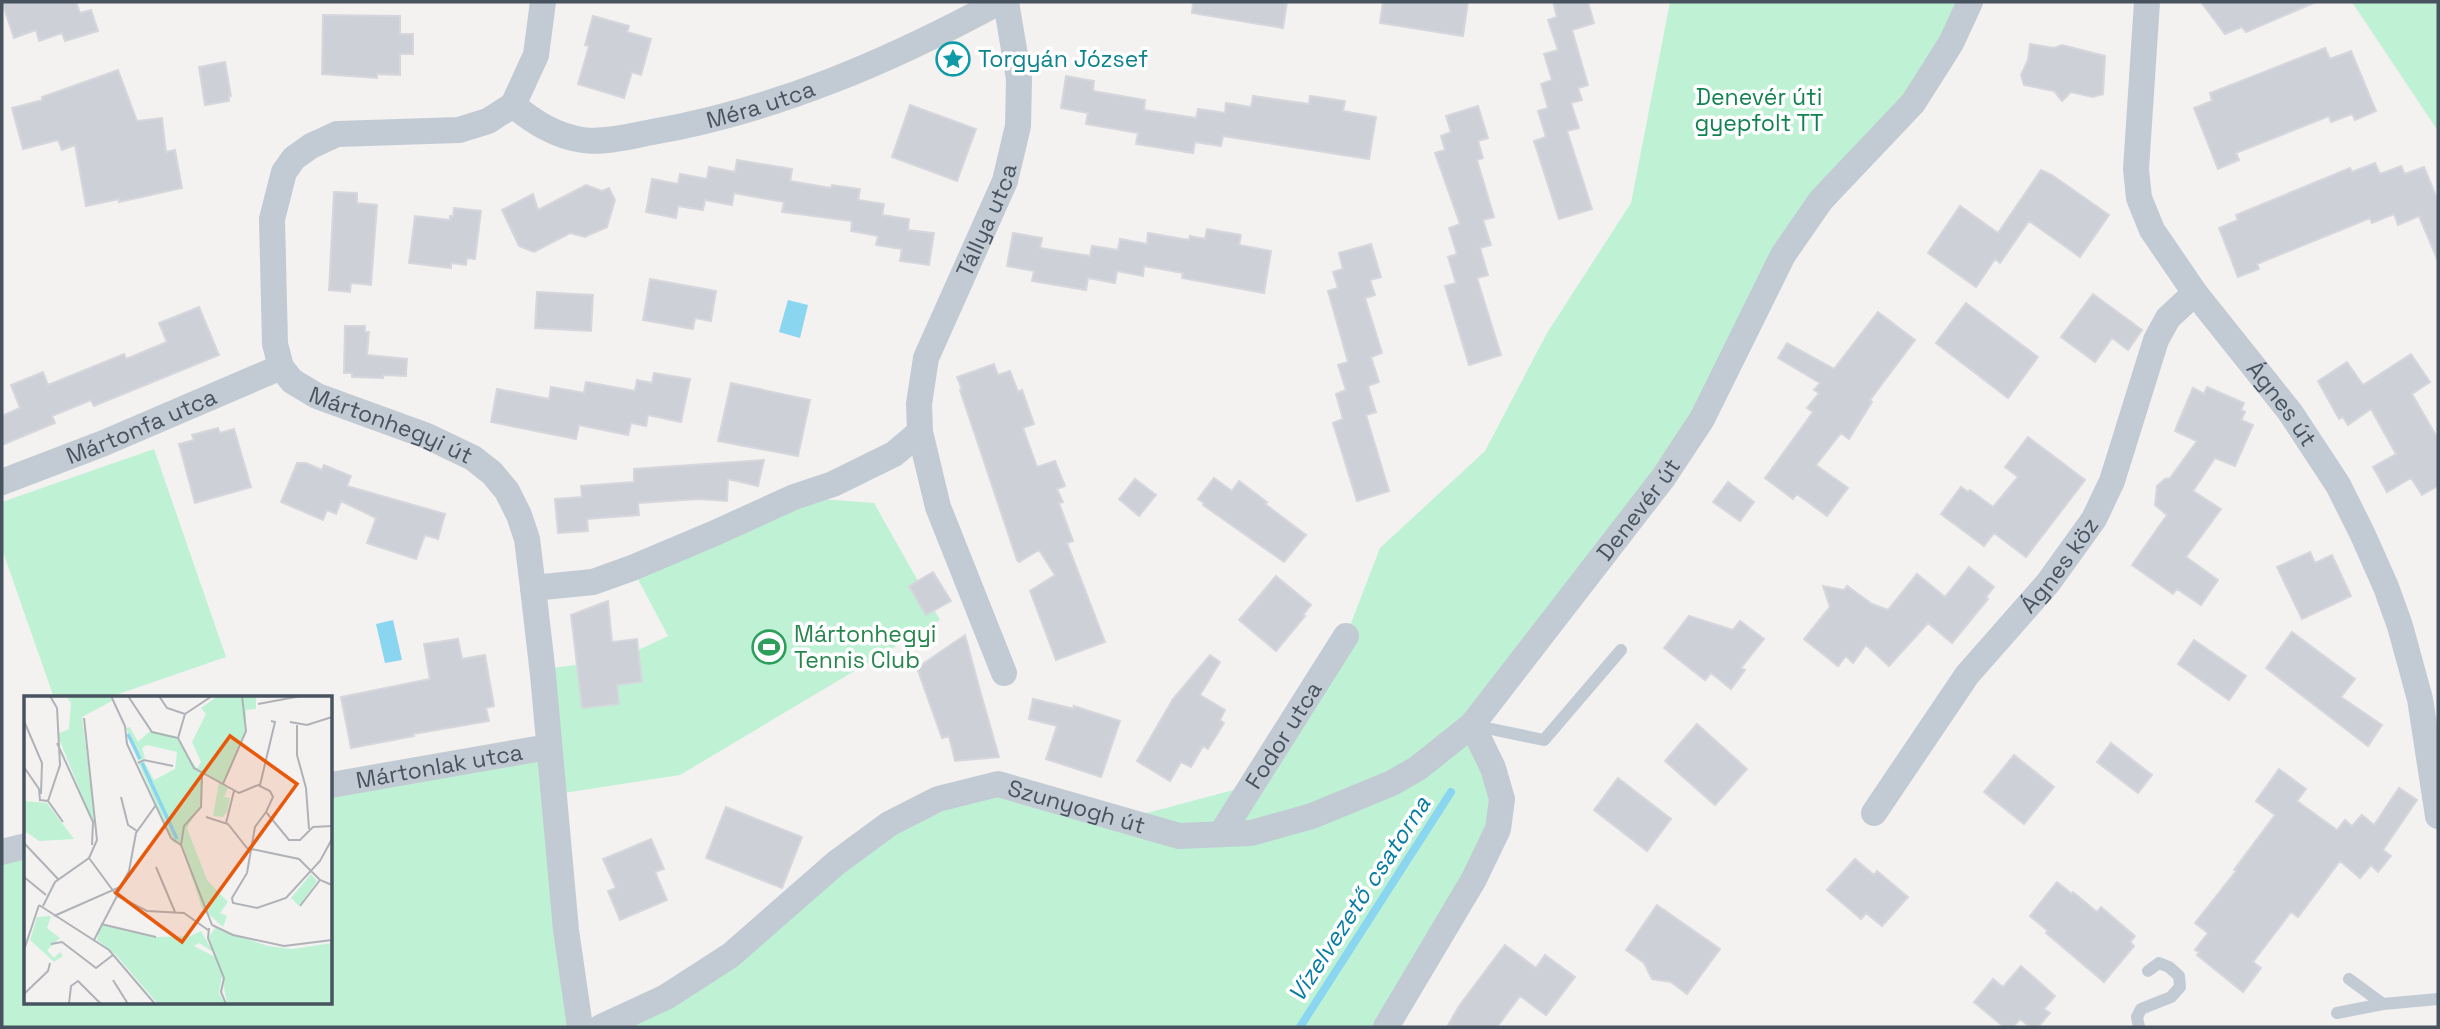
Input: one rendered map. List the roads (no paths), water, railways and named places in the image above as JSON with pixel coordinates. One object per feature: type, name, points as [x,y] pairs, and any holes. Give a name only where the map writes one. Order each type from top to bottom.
[{"type":"street","points":[[281,367],[275,344],[272,219],[284,172],[293,158],[337,134],[459,130],[488,121],[513,105],[536,55],[543,2]]},
{"type":"street","name":"Méra utca","points":[[513,105],[540,127],[584,141],[679,128],[817,87],[888,58],[999,2]]},
{"type":"street","name":"Tállya utca","points":[[1004,673],[938,507],[920,432],[919,404],[926,358],[1005,181],[1018,126],[1019,79],[1006,2]]},
{"type":"street","name":"Denevér út","points":[[1472,725],[1663,478],[1702,419],[1783,255],[1821,200],[1913,103],[1951,43],[1970,2]]},
{"type":"street","name":"Ágnes út","points":[[2147,2],[2136,169],[2139,198],[2152,230],[2195,293],[2290,412],[2338,485],[2362,533],[2400,626],[2420,699],[2438,816]]},
{"type":"street","name":"Ágnes köz","points":[[1874,813],[1967,675],[2048,583],[2094,519],[2112,481],[2155,340],[2168,318],[2195,293]]},
{"type":"street","name":"Mártonfa utca","points":[[2,482],[104,443],[281,367]]},
{"type":"street","name":"Mártonhegyi út","points":[[281,367],[292,381],[317,396],[427,436],[473,458],[492,473],[507,491],[519,515],[527,539],[533,588],[566,930],[580,1027]]},
{"type":"street","points":[[533,588],[593,582],[632,568],[793,497],[833,484],[894,454],[920,432]]},
{"type":"street","name":"Fodor utca","points":[[1221,834],[1346,636]]},
{"type":"street","points":[[1386,1027],[1475,879],[1498,828],[1502,799],[1493,768],[1472,725]]},
{"type":"street","name":"Szunyogh út","points":[[601,1027],[666,997],[731,955],[836,863],[889,824],[938,799],[998,784],[1179,836],[1251,833],[1312,816],[1392,783],[1418,768],[1472,725]]},
{"type":"street","name":"Mártonlak utca","points":[[332,785],[548,747]]},
{"type":"street","points":[[2,852],[24,846]]},
{"type":"lane","points":[[1472,725],[1544,740],[1621,650]]},
{"type":"lane","points":[[2138,1027],[2137,1017],[2141,1009],[2171,997],[2180,987],[2179,976],[2169,967],[2159,963],[2148,971]]},
{"type":"lane","points":[[2349,979],[2383,1004]]},
{"type":"lane","points":[[2337,1013],[2383,1004],[2438,999]]},
{"type":"water","points":[[788,300],[808,305],[800,338],[779,332]]},
{"type":"water","points":[[393,620],[402,660],[385,663],[376,624]]},
{"type":"waterway","name":"Vízelvezető csatorna","points":[[1300,1027],[1451,792]]},
{"type":"place","name":"Torgyán József","points":[[953,59]]},
{"type":"place","name":"Mártonhegyi Tennis Club","points":[[769,647]]},
{"type":"park label","name":"Denevér úti gyepfolt TT","points":[[1759,110]]}]
